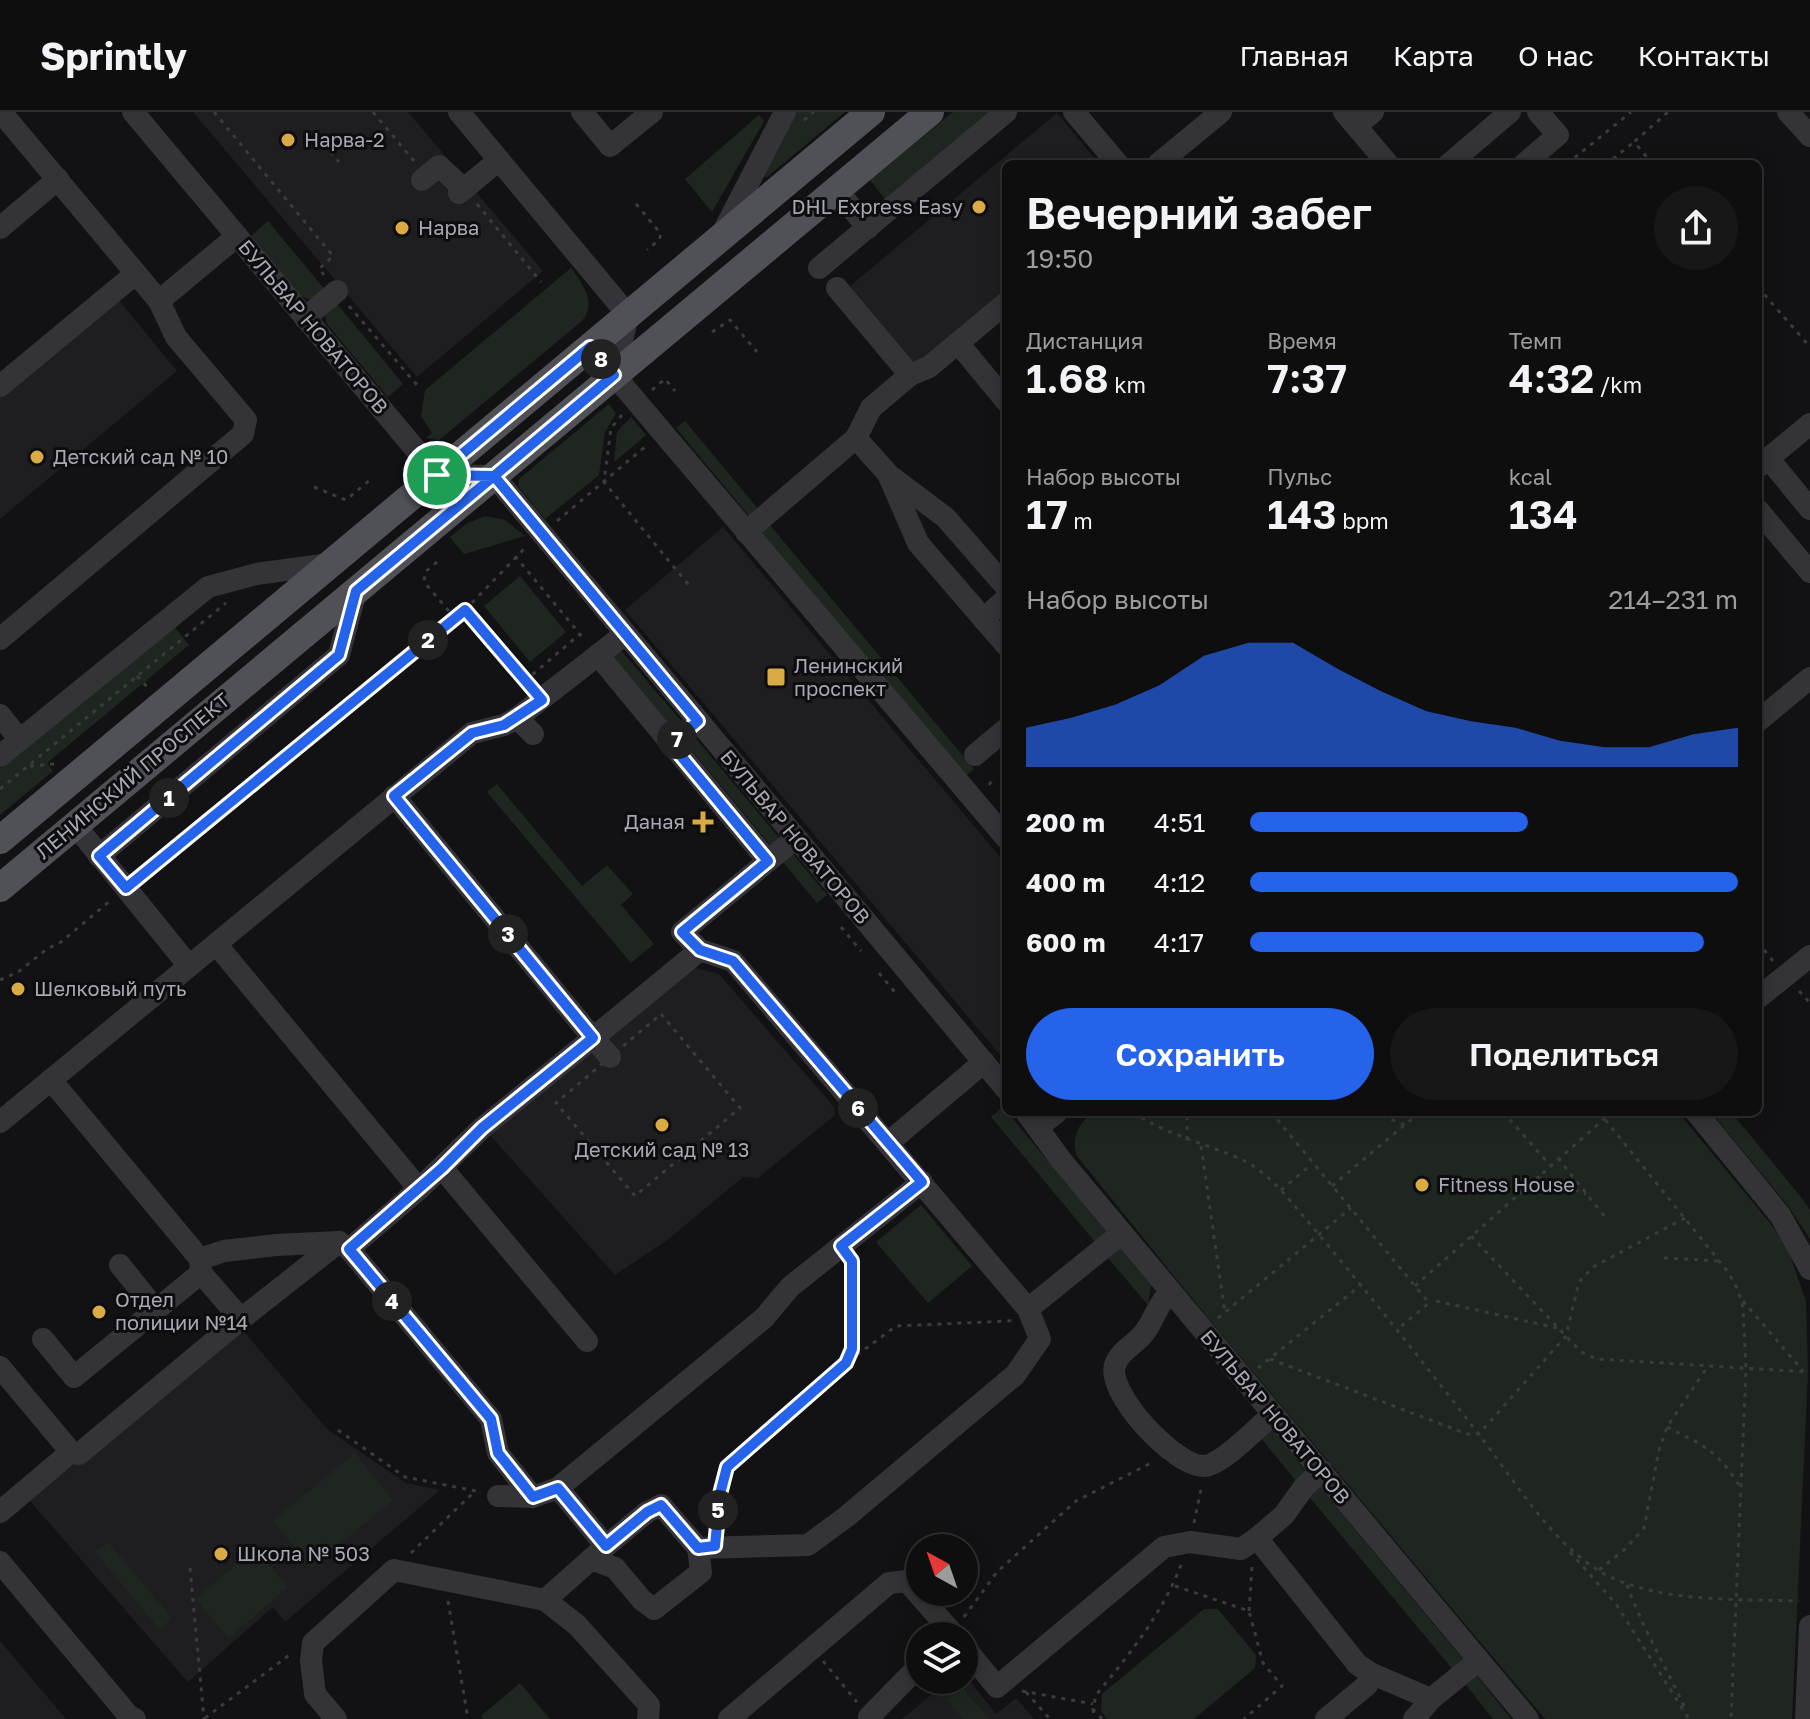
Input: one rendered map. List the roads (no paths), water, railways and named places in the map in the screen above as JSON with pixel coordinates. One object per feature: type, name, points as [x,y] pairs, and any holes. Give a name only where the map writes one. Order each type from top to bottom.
[{"type":"main road","name":"ЛЕНИНСКИЙ ПРОСПЕКТ","points":[[0,840],[871,112]]},
{"type":"main road","name":"ЛЕНИНСКИЙ ПРОСПЕКТ","points":[[0,888],[930,112]]},
{"type":"main road","points":[[590,347],[614,375]]},
{"type":"main road","points":[[470,447],[494,476]]},
{"type":"street","points":[[0,639],[243,434],[246,420],[176,337],[159,301],[134,275],[1,112]]},
{"type":"street","name":"БУЛЬВАР НОВАТОРОВ","points":[[133,112],[437,475]]},
{"type":"street","points":[[459,112],[628,315],[614,375],[1002,833]]},
{"type":"street","points":[[582,112],[610,146],[652,112]]},
{"type":"street","points":[[720,238],[785,112]]},
{"type":"street","points":[[819,268],[1006,112]]},
{"type":"street","points":[[1074,112],[1115,160]]},
{"type":"street","points":[[1163,160],[1221,112]]},
{"type":"street","points":[[1456,160],[1510,112]]},
{"type":"street","points":[[1529,160],[1558,135],[1538,112]]},
{"type":"street","points":[[1788,112],[1810,136]]},
{"type":"street","points":[[1358,117],[1385,160]]},
{"type":"street","points":[[424,178],[439,166],[462,191],[499,160]]},
{"type":"street","points":[[0,228],[58,179]]},
{"type":"street","points":[[837,190],[868,228]]},
{"type":"street","points":[[159,301],[237,236]]},
{"type":"street","points":[[0,386],[134,275]]},
{"type":"street","points":[[837,288],[910,375]]},
{"type":"street","points":[[305,318],[337,291]]},
{"type":"street","points":[[746,532],[856,438],[871,408],[910,375],[929,367],[1002,306]]},
{"type":"street","points":[[958,343],[1002,396]]},
{"type":"street","points":[[1810,424],[1763,462],[1810,509]]},
{"type":"street","points":[[856,438],[888,474],[946,518],[1002,582]]},
{"type":"street","points":[[888,474],[918,543],[1002,640]]},
{"type":"street","points":[[437,475],[494,476]]},
{"type":"street","name":"БУЛЬВАР НОВАТОРОВ","points":[[494,476],[1002,1084]]},
{"type":"street","points":[[1762,515],[1810,572]]},
{"type":"street","points":[[0,756],[208,587],[256,574],[330,564]]},
{"type":"street","points":[[99,856],[339,655],[356,591]]},
{"type":"street","points":[[983,619],[1002,602]]},
{"type":"street","points":[[0,1122],[472,733],[504,725],[525,726],[542,700],[625,634]]},
{"type":"street","points":[[598,655],[768,861]]},
{"type":"street","points":[[1762,718],[1810,678]]},
{"type":"street","points":[[0,715],[20,740]]},
{"type":"street","points":[[671,744],[698,721]]},
{"type":"street","points":[[975,755],[1002,732]]},
{"type":"street","points":[[394,796],[610,1057]]},
{"type":"street","points":[[75,825],[189,966]]},
{"type":"street","points":[[545,1600],[647,1512],[661,1505],[706,1547],[808,1545],[846,1517],[1015,1375],[1040,1339],[1028,1309],[733,961],[700,950],[682,932],[796,838]]},
{"type":"street","points":[[216,944],[419,1189]]},
{"type":"street","points":[[0,1367],[71,1452],[79,1454],[241,1319],[419,1189],[482,1128],[700,950]]},
{"type":"street","points":[[1762,995],[1810,956]]},
{"type":"street","points":[[888,1143],[984,1062]]},
{"type":"street","points":[[51,1080],[241,1319]]},
{"type":"street","points":[[1699,1116],[1780,1215],[1810,1269]]},
{"type":"street","name":"БУЛЬВАР НОВАТОРОВ","points":[[1032,1120],[1061,1160],[1170,1292],[1528,1719]]},
{"type":"street","points":[[442,1168],[587,1341]]},
{"type":"street","points":[[498,1496],[533,1497],[558,1488],[764,1318],[790,1287],[922,1182]]},
{"type":"street","points":[[1028,1309],[1122,1233]]},
{"type":"street","points":[[43,1339],[74,1377],[156,1310],[200,1266],[224,1251],[276,1245],[344,1246],[491,1419],[498,1453],[533,1497]]},
{"type":"street","points":[[120,1265],[156,1310]]},
{"type":"street","points":[[1170,1292],[1162,1300],[1143,1335],[1121,1354],[1114,1368],[1116,1381],[1135,1415],[1172,1452],[1189,1463],[1205,1466],[1219,1460],[1273,1414]]},
{"type":"street","points":[[0,1512],[71,1452]]},
{"type":"street","points":[[978,1665],[997,1687],[1164,1547],[1190,1542],[1241,1549],[1284,1515],[1304,1487],[1322,1471]]},
{"type":"street","points":[[558,1488],[599,1552],[654,1609],[701,1572],[706,1547]]},
{"type":"street","points":[[1257,1538],[1357,1664],[1370,1673],[1431,1699]]},
{"type":"street","points":[[0,1562],[130,1718]]},
{"type":"street","points":[[336,1719],[315,1694],[311,1661],[313,1643],[394,1570],[545,1600],[577,1625],[649,1705],[648,1719]]},
{"type":"street","points":[[729,1719],[889,1583],[907,1581],[942,1622]]},
{"type":"street","points":[[1806,1719],[1810,1626]]},
{"type":"street","points":[[1414,1719],[1431,1699],[1478,1661]]},
{"type":"street","points":[[1326,1719],[1367,1685],[1370,1673]]},
{"type":"street","points":[[869,1717],[906,1679]]},
{"type":"place","name":"Нарва-2","points":[[288,140]]},
{"type":"place","name":"DHL Express Easy","points":[[979,207]]},
{"type":"place","name":"Нарва","points":[[402,228]]},
{"type":"place","name":"Детский сад № 10","points":[[37,457]]},
{"type":"place","name":"Ленинский проспект","points":[[776,677]]},
{"type":"place","name":"Даная","points":[[703,822]]},
{"type":"place","name":"Шелковый путь","points":[[18,989]]},
{"type":"place","name":"Детский сад № 13","points":[[662,1125]]},
{"type":"place","name":"Fitness House","points":[[1422,1185]]},
{"type":"place","name":"Отдел полиции №14","points":[[99,1312]]},
{"type":"place","name":"Школа № 503","points":[[221,1554]]}]
